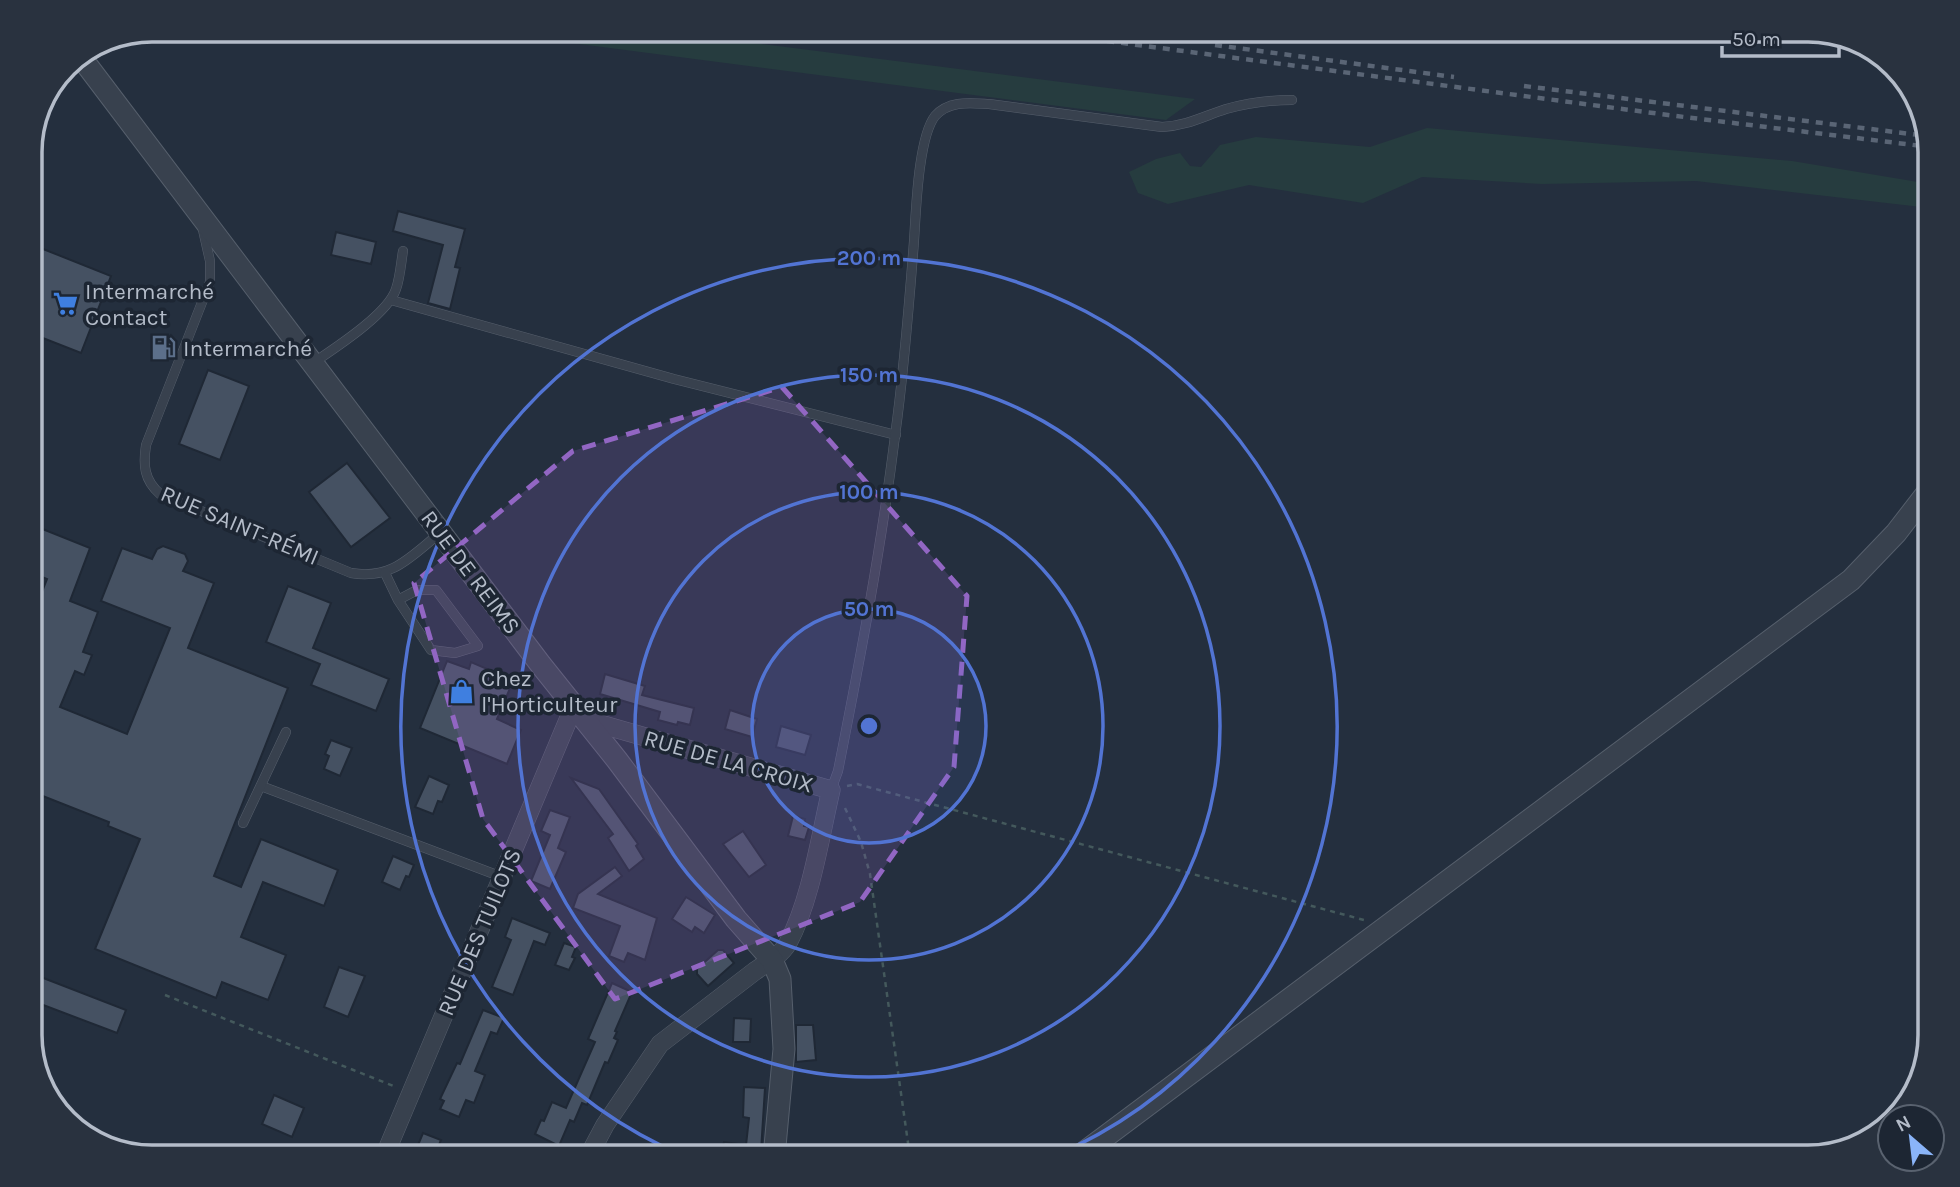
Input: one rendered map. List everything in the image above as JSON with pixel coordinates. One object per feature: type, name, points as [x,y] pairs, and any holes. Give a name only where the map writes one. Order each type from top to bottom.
[{"type":"street","name":"RUE DE REIMS","points":[[86,64],[736,919],[772,960],[780,979],[784,1049],[775,1145]]},
{"type":"street","points":[[1094,1145],[1852,580],[1918,511]]},
{"type":"street","name":"RUE DE LA CROIX","points":[[580,713],[831,790]]},
{"type":"street","name":"RUE DES TUILOTS","points":[[389,1145],[502,877],[580,713]]},
{"type":"street","points":[[595,1145],[660,1044],[772,960],[787,945],[804,904],[831,790]]},
{"type":"lane","points":[[831,790],[838,771],[857,678],[881,536],[896,435],[920,171],[929,130],[935,117],[946,107],[961,103],[989,104],[1163,127],[1191,124],[1223,110],[1249,103],[1292,100]]},
{"type":"lane","name":"RUE SAINT-RÉMI","points":[[195,207],[208,244],[211,261],[210,282],[152,424],[145,453],[146,475],[150,486],[160,494],[351,573],[368,576],[385,573]]},
{"type":"lane","points":[[313,363],[359,330],[391,300],[396,290],[403,251]]},
{"type":"lane","points":[[391,300],[674,379],[896,435]]},
{"type":"lane","points":[[398,600],[417,590],[436,590],[478,646],[455,653],[431,650],[398,600],[385,573],[406,561],[441,532]]},
{"type":"lane","points":[[243,823],[286,732]]},
{"type":"lane","points":[[261,786],[502,877]]},
{"type":"path","points":[[908,1145],[870,874],[861,842],[847,811],[831,790],[857,784],[1386,926]]},
{"type":"path","points":[[165,995],[411,1093]]},
{"type":"highlighted area","points":[[782,387],[967,596],[954,767],[860,902],[615,999],[483,819],[414,583],[573,451]]},
{"type":"green space","points":[[564,42],[747,42],[1195,99],[1166,120]]},
{"type":"green space","points":[[1427,128],[1792,161],[1918,182],[1918,207],[1696,181],[1542,184],[1422,177],[1363,203],[1249,185],[1168,204],[1138,193],[1129,172],[1156,159],[1180,153],[1190,166],[1201,167],[1220,145],[1256,137],[1370,147]]},
{"type":"building","points":[[398,211],[465,229],[455,267],[460,268],[450,309],[428,303],[443,245],[393,231]]},
{"type":"building","points":[[336,232],[376,242],[371,264],[331,255]]},
{"type":"building","name":"Intermarché Contact","points":[[42,249],[111,276],[81,353],[42,338]]},
{"type":"building","name":"Intermarché","points":[[158,337],[173,344],[167,359],[152,352]]},
{"type":"building","points":[[208,370],[249,386],[220,460],[179,444]]},
{"type":"building","points":[[347,463],[390,518],[351,547],[309,492]]},
{"type":"building","points":[[42,529],[90,548],[70,601],[98,612],[83,652],[92,655],[84,675],[75,671],[60,707],[127,734],[170,628],[101,601],[122,548],[152,559],[157,549],[163,546],[185,554],[188,561],[183,571],[214,583],[188,648],[288,688],[214,876],[241,887],[261,839],[338,870],[324,906],[263,882],[241,937],[286,955],[268,1000],[222,982],[216,998],[95,949],[140,839],[108,826],[109,822],[42,796],[42,592],[47,579],[42,577]]},
{"type":"building","points":[[288,586],[331,603],[313,648],[389,679],[376,711],[311,685],[320,664],[266,642]]},
{"type":"building","points":[[447,661],[469,669],[471,662],[492,671],[490,678],[511,686],[497,719],[521,730],[507,764],[420,728]]},
{"type":"building","points":[[605,674],[645,686],[642,695],[694,708],[690,725],[658,720],[660,712],[600,694]]},
{"type":"building","points":[[730,710],[757,719],[752,737],[725,729]]},
{"type":"building","points":[[781,726],[811,735],[805,755],[776,747]]},
{"type":"building","points":[[331,740],[352,748],[340,776],[324,769],[329,756],[325,754]]},
{"type":"building","points":[[429,776],[449,785],[433,814],[415,807]]},
{"type":"building","points":[[571,778],[599,789],[638,844],[636,846],[644,859],[629,871],[608,838],[613,834]]},
{"type":"building","points":[[550,810],[570,817],[558,848],[566,852],[550,889],[531,881],[550,835],[541,831]]},
{"type":"building","points":[[793,816],[805,819],[804,826],[809,827],[805,840],[788,836]]},
{"type":"building","points":[[743,831],[766,865],[749,877],[723,844]]},
{"type":"building","points":[[393,856],[414,865],[400,890],[382,882]]},
{"type":"building","points":[[615,867],[622,876],[598,894],[657,918],[645,960],[628,953],[624,962],[609,956],[620,926],[573,908],[578,894]]},
{"type":"building","points":[[686,897],[715,915],[704,933],[695,927],[692,932],[672,919]]},
{"type":"building","points":[[512,918],[550,933],[545,945],[534,941],[513,995],[492,987],[511,940],[505,937]]},
{"type":"building","points":[[564,943],[576,947],[572,957],[575,958],[569,970],[555,965]]},
{"type":"building","points":[[718,950],[723,950],[734,963],[708,986],[697,974],[697,969]]},
{"type":"building","points":[[339,967],[365,976],[348,1017],[324,1007]]},
{"type":"building","points":[[42,977],[126,1010],[117,1033],[42,1005]]},
{"type":"building","points":[[612,983],[632,992],[615,1031],[617,1032],[614,1038],[618,1040],[608,1063],[605,1062],[587,1105],[582,1103],[574,1122],[570,1120],[559,1145],[557,1145],[535,1134],[552,1102],[566,1108],[595,1042],[588,1039]]},
{"type":"building","points":[[483,1010],[504,1018],[497,1034],[491,1032],[475,1071],[485,1075],[474,1103],[466,1100],[459,1117],[440,1109],[444,1101],[440,1099],[457,1063],[460,1064]]},
{"type":"building","points":[[734,1018],[751,1019],[750,1042],[733,1042]]},
{"type":"building","points":[[796,1025],[813,1025],[816,1060],[796,1062]]},
{"type":"building","points":[[744,1087],[765,1088],[761,1145],[746,1145],[749,1118],[743,1117]]},
{"type":"building","points":[[274,1095],[304,1108],[292,1137],[262,1124]]},
{"type":"building","points":[[423,1133],[441,1140],[439,1145],[418,1145]]},
{"type":"building","points":[[724,1142],[746,1145],[723,1145]]},
{"type":"railway","points":[[1115,42],[1918,146]]},
{"type":"railway","points":[[1215,45],[1454,77]]},
{"type":"railway","points":[[1524,86],[1917,135]]},
{"type":"place","name":"Intermarché Contact","points":[[65,304]]},
{"type":"place","name":"Intermarché","points":[[163,348]]},
{"type":"place","name":"Chez l'Horticulteur","points":[[461,691]]}]
